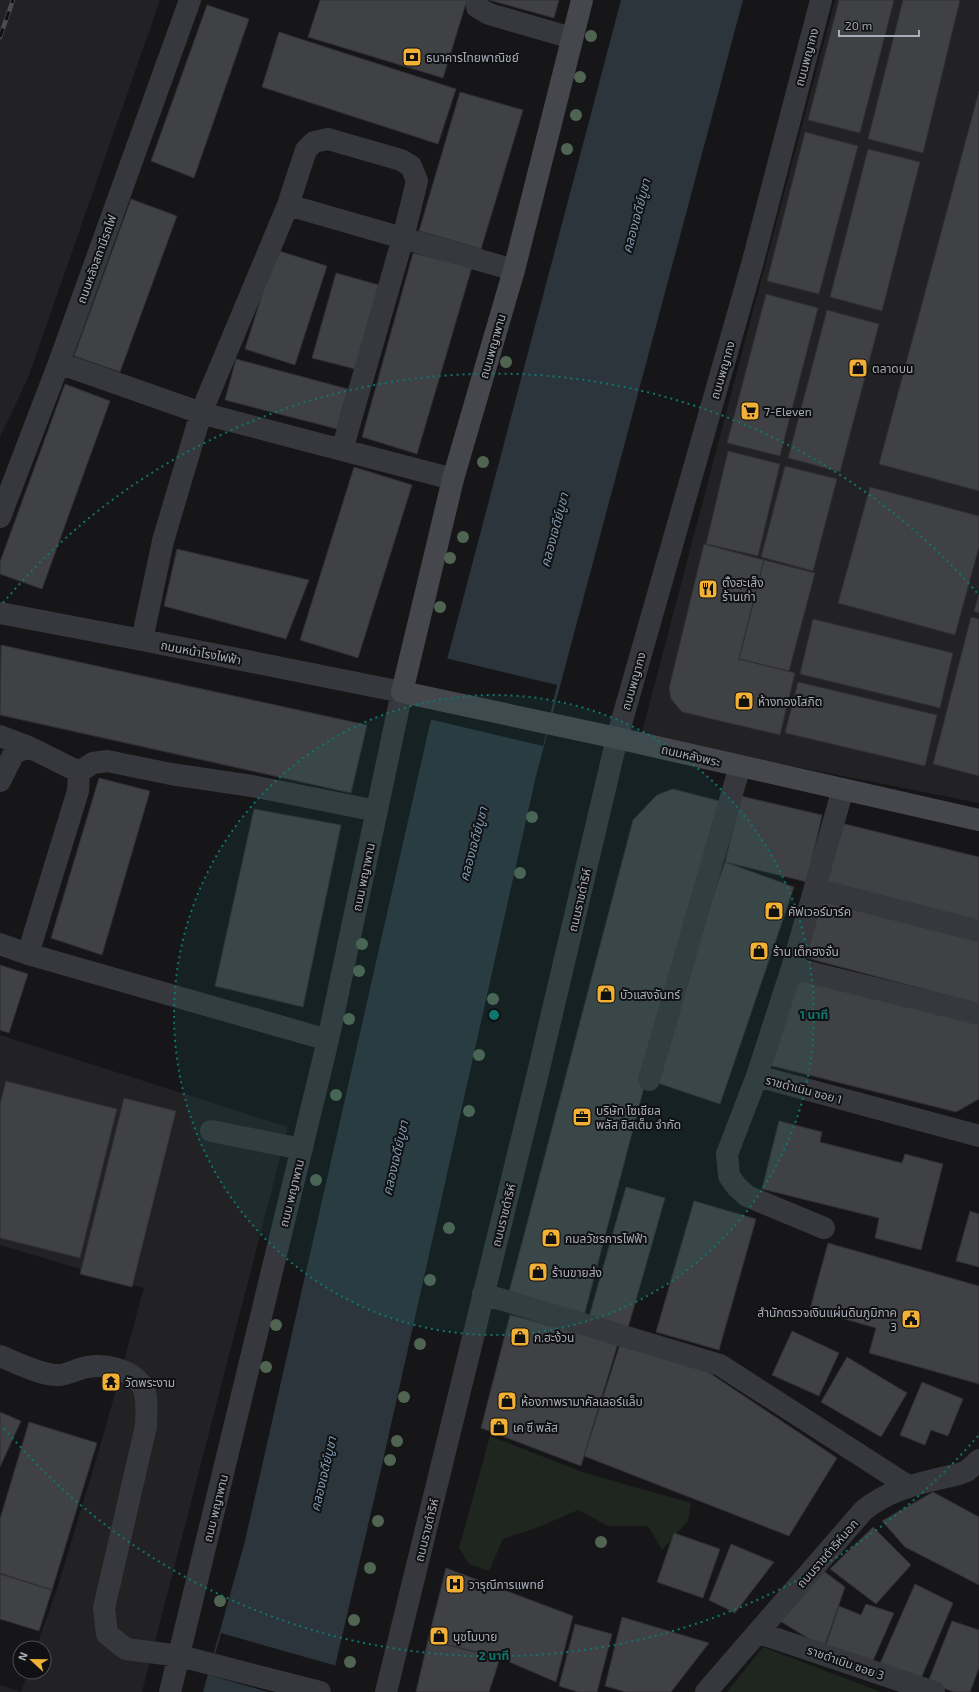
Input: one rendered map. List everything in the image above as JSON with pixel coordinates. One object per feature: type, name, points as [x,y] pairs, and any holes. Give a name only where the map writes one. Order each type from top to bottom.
[{"type":"main road","name":"ถนนพญาพาน","points":[[402,692],[453,478],[514,270],[582,0]]},
{"type":"main road","name":"ถนนหลังพระ","points":[[402,692],[617,738],[979,820]]},
{"type":"street","name":"ถนนหลังสถานีรถไฟ","points":[[0,517],[59,363],[190,0]]},
{"type":"street","points":[[477,0],[477,7],[489,14],[572,38]]},
{"type":"street","name":"ถนนพญากง","points":[[617,738],[753,261],[821,0]]},
{"type":"street","points":[[142,640],[163,541],[201,413],[288,205],[306,150],[314,142],[328,139],[401,160],[411,166],[417,181],[403,238],[342,450]]},
{"type":"street","points":[[288,205],[514,270]]},
{"type":"street","points":[[59,363],[201,413],[453,478]]},
{"type":"street","name":"ถนนหน้าโรงไฟฟ้า","points":[[0,613],[402,692]]},
{"type":"street","name":"ถนน พญาพาน","points":[[170,1692],[180,1656],[328,1040],[402,692]]},
{"type":"street","points":[[0,736],[29,748],[78,772]]},
{"type":"street","name":"ถนนราชดำริห์","points":[[386,1692],[537,1077],[617,738]]},
{"type":"street","points":[[0,781],[14,753],[29,748]]},
{"type":"street","points":[[78,772],[93,763],[107,761],[171,774],[252,786],[377,811]]},
{"type":"street","points":[[649,1080],[740,766]]},
{"type":"street","points":[[28,954],[78,791],[78,772]]},
{"type":"street","name":"ราชดำเนิน ซอย 1","points":[[843,789],[792,968],[757,1076],[979,1136]]},
{"type":"street","points":[[815,889],[979,931]]},
{"type":"street","points":[[0,944],[28,954],[328,1040]]},
{"type":"street","points":[[792,968],[979,1014]]},
{"type":"street","points":[[757,1076],[727,1154],[729,1176],[737,1187],[747,1196],[824,1228]]},
{"type":"street","points":[[211,1131],[302,1149]]},
{"type":"street","points":[[483,1294],[720,1365],[908,1486]]},
{"type":"street","points":[[0,1356],[34,1370],[58,1375],[88,1366],[109,1367],[127,1372],[141,1384],[146,1398],[146,1426],[104,1608],[107,1634],[126,1649],[180,1656],[320,1692]]},
{"type":"street","name":"ถนนราชดำริห์นอก","points":[[706,1692],[863,1512],[880,1499],[908,1486],[959,1474],[967,1470],[979,1460]]},
{"type":"street","name":"ราชดำเนิน ซอย 3","points":[[759,1632],[934,1692]]},
{"type":"shaded area","points":[[0,0],[160,0],[28,378],[0,437]]},
{"type":"shaded area","name":"ตลาดบน","points":[[835,0],[979,0],[979,803],[641,736]]},
{"type":"shaded area","name":"วัดพระงาม","points":[[0,1035],[288,1127],[142,1692],[21,1692],[25,1680],[52,1680],[52,1640],[39,1640],[58,1586],[104,1433],[144,1288],[0,1245]]},
{"type":"shaded area","points":[[490,1436],[585,1473],[691,1503],[688,1521],[662,1550],[648,1526],[608,1526],[578,1510],[539,1527],[503,1539],[489,1571],[469,1564],[459,1548]]},
{"type":"shaded area","points":[[763,1647],[881,1692],[727,1692]]},
{"type":"shaded area","points":[[0,1685],[21,1692],[0,1692]]},
{"type":"water","name":"คลองเจดีย์บูชา","points":[[621,0],[743,0],[536,776],[380,1474],[329,1692],[203,1692],[245,1541],[429,728]]},
{"type":"pier","points":[[445,658],[557,685],[543,746],[429,719]]},
{"type":"pier","points":[[221,1633],[337,1666],[331,1692],[268,1692],[209,1675]]},
{"type":"building","name":"ธนาคารไทยพาณิชย์","points":[[320,0],[467,0],[443,78],[308,37]]},
{"type":"building","points":[[489,0],[559,0],[554,18]]},
{"type":"building","points":[[839,0],[894,0],[860,133],[808,120]]},
{"type":"building","points":[[903,0],[960,0],[923,153],[868,139]]},
{"type":"building","points":[[207,5],[249,19],[194,178],[151,161]]},
{"type":"building","points":[[279,32],[456,89],[438,144],[262,87]]},
{"type":"building","points":[[979,91],[979,491],[879,464]]},
{"type":"building","points":[[460,92],[523,110],[481,249],[419,231]]},
{"type":"building","points":[[805,132],[858,146],[819,294],[767,281]]},
{"type":"building","points":[[868,149],[920,162],[882,311],[830,297]]},
{"type":"building","points":[[131,199],[177,216],[120,372],[74,356]]},
{"type":"building","points":[[276,250],[327,266],[295,365],[245,349]]},
{"type":"building","points":[[413,253],[472,267],[417,454],[362,437]]},
{"type":"building","points":[[336,273],[379,285],[355,369],[312,358]]},
{"type":"building","points":[[766,294],[818,308],[780,456],[727,443]]},
{"type":"building","points":[[827,310],[879,324],[840,472],[788,458]]},
{"type":"building","points":[[236,359],[348,389],[337,429],[225,400]]},
{"type":"building","points":[[65,384],[110,401],[42,589],[0,574],[0,562]]},
{"type":"building","points":[[728,451],[780,464],[758,556],[706,544]]},
{"type":"building","points":[[785,466],[837,479],[813,571],[761,557]]},
{"type":"building","points":[[354,467],[412,485],[358,658],[300,640]]},
{"type":"building","points":[[870,487],[979,516],[979,547],[955,635],[838,603]]},
{"type":"building","points":[[704,544],[764,560],[739,659],[795,673],[780,735],[682,712],[671,699],[669,688]]},
{"type":"building","points":[[177,549],[309,580],[286,639],[164,606]]},
{"type":"building","points":[[764,560],[815,573],[789,671],[739,659]]},
{"type":"building","points":[[979,594],[979,613],[974,611]]},
{"type":"building","points":[[971,617],[979,619],[979,776],[933,764]]},
{"type":"building","points":[[813,619],[953,653],[940,708],[800,674]]},
{"type":"building","points":[[1,645],[367,725],[351,793],[0,715]]},
{"type":"building","points":[[798,682],[937,715],[925,766],[785,733]]},
{"type":"building","points":[[99,778],[150,791],[102,955],[51,938]]},
{"type":"building","points":[[673,789],[719,801],[584,1316],[508,1296],[633,820],[657,795]]},
{"type":"building","points":[[741,796],[822,815],[807,882],[725,862]]},
{"type":"building","points":[[254,809],[341,825],[303,1007],[215,986]]},
{"type":"building","points":[[837,822],[979,857],[979,922],[822,884]]},
{"type":"building","points":[[725,862],[794,887],[720,1104],[649,1080]]},
{"type":"building","points":[[820,895],[979,937],[979,1004],[803,957]]},
{"type":"building","points":[[0,965],[28,974],[9,1033],[0,1030]]},
{"type":"building","points":[[792,975],[979,1022],[979,1099],[956,1112],[769,1065]]},
{"type":"building","points":[[6,1081],[117,1109],[80,1258],[0,1238],[0,1104]]},
{"type":"building","points":[[124,1098],[176,1111],[132,1287],[80,1274]]},
{"type":"building","points":[[779,1121],[822,1132],[820,1142],[902,1163],[905,1154],[943,1164],[921,1250],[875,1238],[879,1218],[762,1189]]},
{"type":"building","points":[[626,1187],[665,1198],[628,1328],[589,1317]]},
{"type":"building","points":[[694,1201],[756,1219],[719,1350],[656,1332]]},
{"type":"building","points":[[970,1211],[979,1214],[979,1267],[956,1261]]},
{"type":"building","name":"สำนักตรวจเงินแผ่นดินภูมิภาค 3","points":[[828,1243],[979,1286],[979,1384],[869,1353],[876,1328],[810,1309]]},
{"type":"building","points":[[510,1315],[618,1343],[581,1466],[481,1428]]},
{"type":"building","points":[[792,1331],[839,1353],[819,1396],[772,1375]]},
{"type":"building","points":[[621,1341],[699,1366],[837,1458],[789,1536],[584,1456]]},
{"type":"building","points":[[847,1357],[907,1393],[881,1437],[821,1402]]},
{"type":"building","points":[[922,1382],[963,1399],[948,1436],[931,1430],[925,1445],[900,1435]]},
{"type":"building","points":[[0,1412],[21,1421],[0,1467]]},
{"type":"building","points":[[29,1422],[97,1443],[52,1590],[0,1574],[0,1519]]},
{"type":"building","points":[[933,1492],[979,1517],[979,1585],[905,1547],[882,1521]]},
{"type":"building","points":[[873,1527],[911,1565],[876,1604],[830,1569]]},
{"type":"building","points":[[674,1533],[720,1549],[703,1598],[657,1582]]},
{"type":"building","points":[[731,1544],[774,1562],[735,1613],[709,1600]]},
{"type":"building","points":[[446,1568],[573,1616],[556,1682],[500,1658],[428,1640]]},
{"type":"building","points":[[822,1570],[845,1587],[824,1648],[780,1621]]},
{"type":"building","points":[[0,1573],[52,1590],[39,1631],[0,1619]]},
{"type":"building","points":[[915,1584],[953,1603],[919,1683],[878,1668]]},
{"type":"building","points":[[866,1604],[894,1613],[872,1663],[826,1645],[839,1606],[861,1615]]},
{"type":"building","points":[[622,1617],[709,1643],[671,1692],[626,1692],[605,1686]]},
{"type":"building","points":[[952,1621],[979,1630],[979,1668],[970,1692],[954,1692],[928,1682]]},
{"type":"building","points":[[575,1624],[612,1634],[597,1692],[578,1692],[559,1686]]},
{"type":"building","points":[[428,1640],[500,1658],[489,1692],[416,1692]]},
{"type":"railway","points":[[0,37],[13,0]]},
{"type":"place","name":"ธนาคารไทยพาณิชย์","points":[[412,57]]},
{"type":"place","name":"ตลาดบน","points":[[858,368]]},
{"type":"place","name":"7-Eleven","points":[[750,411]]},
{"type":"place","name":"ตั้งฮะเส็ง ร้านเก่า","points":[[708,589]]},
{"type":"place","name":"ห้างทองโสภิต","points":[[744,701]]},
{"type":"place","name":"คัฟเวอร์มาร์ค","points":[[774,911]]},
{"type":"place","name":"ร้าน เต็กฮงจั่น","points":[[759,951]]},
{"type":"place","name":"บัวแสงจันทร์","points":[[606,994]]},
{"type":"place","name":"บริษัท โซเชียล พลัส ซิสเต็ม จำกัด","points":[[582,1117]]},
{"type":"place","name":"กมลวัชรการไฟฟ้า","points":[[551,1238]]},
{"type":"place","name":"ร้านขายส่ง","points":[[538,1272]]},
{"type":"place","name":"สำนักตรวจเงินแผ่นดินภูมิภาค 3","points":[[911,1319]]},
{"type":"place","name":"ก.ฮะง้วน","points":[[520,1337]]},
{"type":"place","name":"วัดพระงาม","points":[[111,1382]]},
{"type":"place","name":"ห้องภาพรามาคัลเลอร์แล็บ","points":[[507,1401]]},
{"type":"place","name":"เค ซี พลัส","points":[[499,1427]]},
{"type":"place","name":"วารุณีการแพทย์","points":[[455,1584]]},
{"type":"place","name":"นุชโมบาย","points":[[439,1636]]}]
